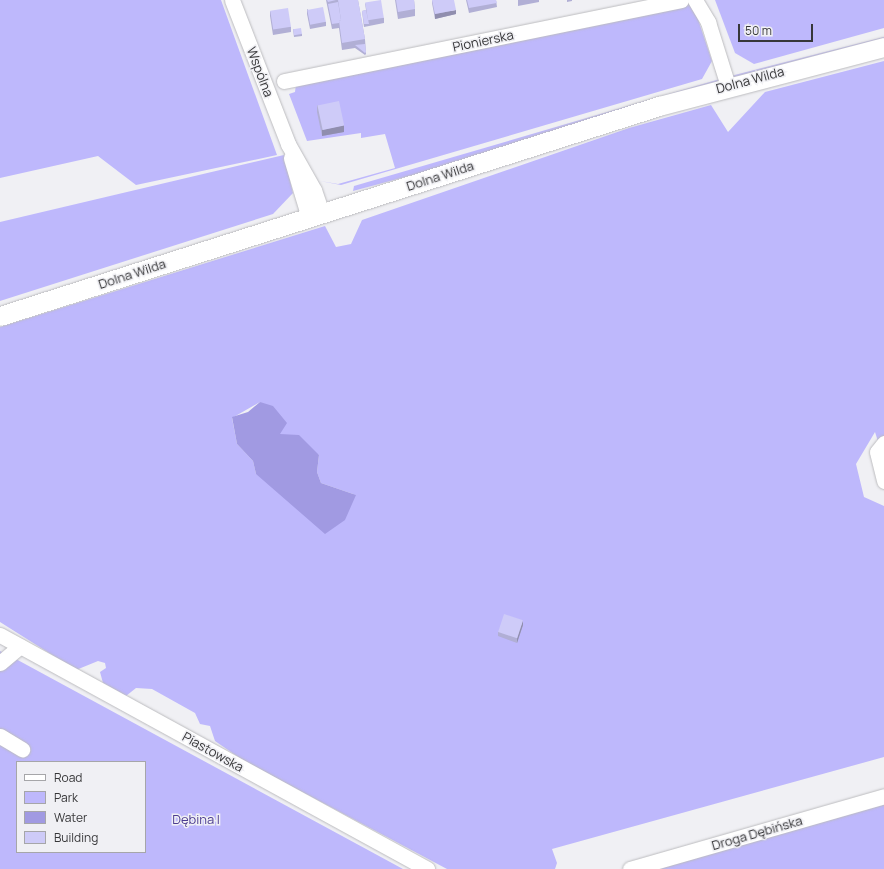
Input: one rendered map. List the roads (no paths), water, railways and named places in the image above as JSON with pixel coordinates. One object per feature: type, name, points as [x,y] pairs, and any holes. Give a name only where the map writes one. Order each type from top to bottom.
[{"type":"main road","name":"Dolna Wilda","points":[[0,316],[728,86],[884,47]]},
{"type":"street","name":"Wspólna","points":[[232,0],[288,144],[314,190],[316,216]]},
{"type":"street","name":"Pionierska","points":[[284,81],[681,0]]},
{"type":"street","points":[[695,0],[708,22],[728,86]]},
{"type":"street","points":[[884,443],[877,452],[884,481]]},
{"type":"street","name":"Piastowska","points":[[0,635],[427,869]]},
{"type":"street","points":[[0,662],[20,646]]},
{"type":"street","points":[[0,736],[22,749]]},
{"type":"street","name":"Droga Dębińska","points":[[630,869],[884,796]]},
{"type":"water","points":[[260,402],[273,406],[287,423],[280,434],[299,435],[319,455],[317,472],[321,483],[356,495],[345,520],[325,534],[256,474],[253,461],[237,444],[232,417],[248,412]]},
{"type":"park label","name":"Dębina I","points":[[196,819]]}]
